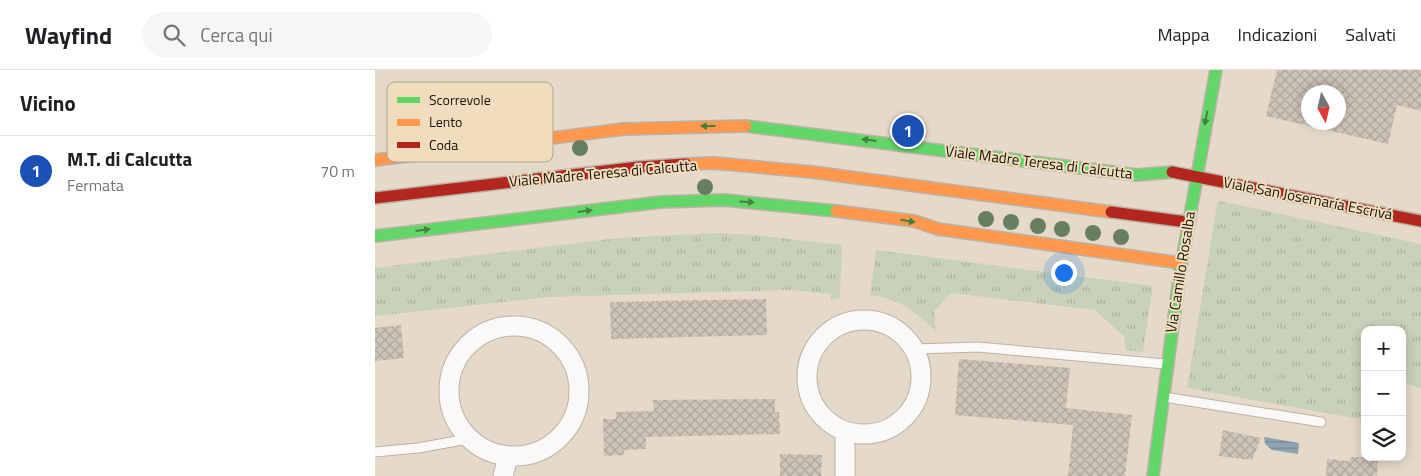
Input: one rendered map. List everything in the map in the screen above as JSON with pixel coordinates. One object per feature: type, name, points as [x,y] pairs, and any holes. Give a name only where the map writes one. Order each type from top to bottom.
[{"type":"main road","name":"Via Camillo Rosalba","points":[[1153,476],[1161,396],[1187,222],[1216,70]]},
{"type":"main road","name":"Viale Madre Teresa di Calcutta","points":[[553,138],[624,129],[676,126],[751,126],[1137,175],[1172,172],[1195,175]]},
{"type":"main road","name":"Viale Madre Teresa di Calcutta","points":[[375,198],[639,167],[714,163],[812,172],[1187,222]]},
{"type":"main road","name":"Viale San Josemaría Escrivá","points":[[1195,175],[1421,221]]},
{"type":"main road","points":[[971,207],[985,194]]},
{"type":"main road","points":[[375,236],[661,202],[724,200],[793,205],[914,221],[938,229],[1181,262]]},
{"type":"main road","points":[[938,229],[958,218]]},
{"type":"street","points":[[862,319],[883,322],[897,330],[915,349],[921,364],[921,393],[908,416],[888,430],[869,435],[845,432],[828,422],[818,412],[809,394],[807,378],[810,358],[818,343],[832,330],[851,321],[862,319]]},
{"type":"street","points":[[515,326],[538,330],[552,337],[568,352],[579,378],[578,410],[568,431],[557,442],[538,453],[508,457],[478,446],[469,439],[458,425],[450,404],[449,391],[455,364],[468,345],[480,336],[502,327],[515,326]]},
{"type":"street","points":[[845,432],[845,476]]},
{"type":"street","points":[[503,476],[508,457]]},
{"type":"lane","points":[[915,349],[978,346],[1166,364]]},
{"type":"lane","points":[[1161,396],[1321,422]]},
{"type":"lane","points":[[375,452],[418,448],[469,439]]},
{"type":"green space","points":[[1220,201],[1421,244],[1421,388],[1406,383],[1406,326],[1361,326],[1361,419],[1187,388],[1217,204]]},
{"type":"green space","points":[[717,233],[755,235],[842,245],[840,298],[831,300],[831,294],[792,290],[548,297],[375,316],[375,268],[617,238]]},
{"type":"green space","points":[[876,250],[1153,286],[1143,352],[1126,350],[1124,336],[1095,310],[951,293],[934,311],[936,332],[922,318],[906,307],[889,299],[870,295]]},
{"type":"water","points":[[1264,437],[1299,443],[1298,454],[1272,450],[1265,444]]},
{"type":"building","points":[[1277,70],[1421,70],[1421,111],[1397,105],[1388,144],[1327,130],[1346,130],[1346,85],[1301,85],[1301,124],[1266,116]]},
{"type":"building","points":[[766,299],[767,335],[611,339],[610,302]]},
{"type":"building","points":[[401,325],[404,358],[375,361],[375,328]]},
{"type":"building","points":[[959,359],[1070,368],[1066,408],[1132,415],[1125,476],[1068,476],[1073,425],[955,415]]},
{"type":"building","points":[[775,399],[775,412],[779,412],[780,434],[646,437],[646,449],[624,450],[624,455],[604,456],[603,419],[616,419],[616,412],[654,411],[653,400]]},
{"type":"building","points":[[1223,430],[1261,438],[1252,460],[1219,456]]},
{"type":"building","points":[[780,454],[822,455],[821,476],[780,476]]},
{"type":"building","points":[[1351,457],[1361,457],[1361,461],[1378,461],[1377,476],[1326,476],[1327,459],[1348,461]]},
{"type":"traffic: fast","points":[[1153,476],[1180,272],[1216,70]]},
{"type":"traffic: fast","points":[[746,126],[1137,175],[1172,172]]},
{"type":"traffic: fast","points":[[375,236],[661,202],[724,200],[836,211]]},
{"type":"traffic: slow","points":[[553,138],[624,129],[746,126]]},
{"type":"traffic: slow","points":[[375,160],[387,159]]},
{"type":"traffic: slow","points":[[686,164],[714,163],[812,172],[1111,212]]},
{"type":"traffic: slow","points":[[836,211],[914,221],[938,229],[1181,263]]},
{"type":"traffic: jam","points":[[375,198],[639,167],[686,164]]},
{"type":"traffic: jam","points":[[1172,172],[1421,221]]},
{"type":"traffic: jam","points":[[1111,212],[1187,222]]},
{"type":"place","name":"M.T. di Calcutta","points":[[908,131]]}]
